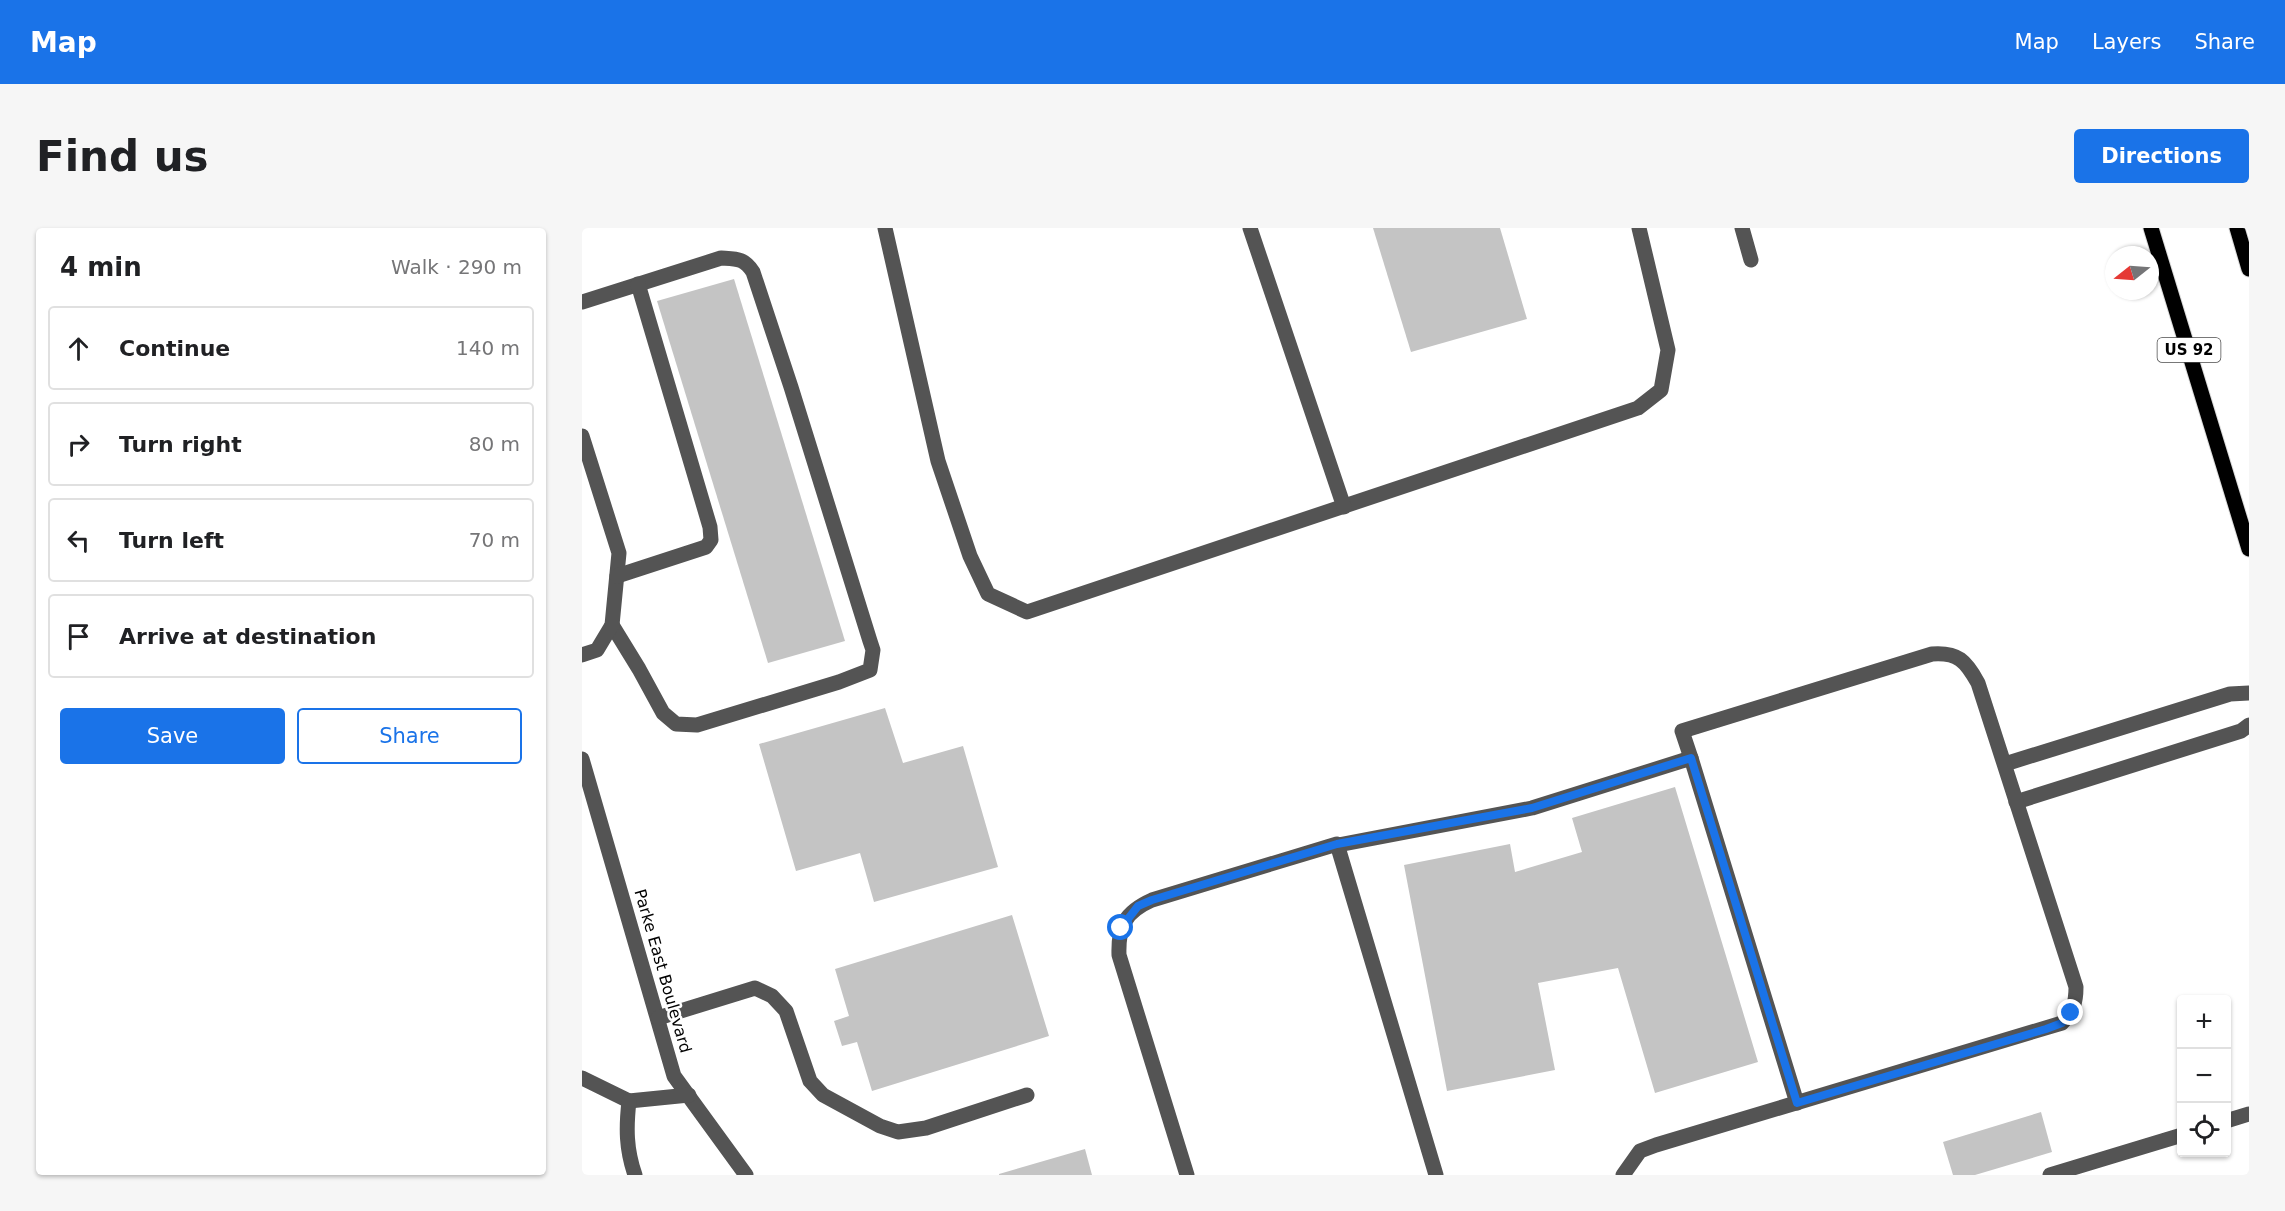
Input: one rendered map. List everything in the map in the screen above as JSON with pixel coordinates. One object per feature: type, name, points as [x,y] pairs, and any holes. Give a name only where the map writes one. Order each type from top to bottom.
[{"type":"main road","name":"US 92","points":[[2151,228],[2249,549]]},
{"type":"main road","points":[[2237,228],[2249,268]]},
{"type":"street","points":[[885,228],[938,461],[970,556],[988,594],[1028,612],[1638,408],[1661,390],[1668,350],[1639,228]]},
{"type":"street","points":[[1250,228],[1344,507]]},
{"type":"street","points":[[1742,228],[1751,260]]},
{"type":"street","points":[[582,302],[721,258],[747,263],[753,272],[791,387],[873,650],[870,670],[785,699],[697,725],[676,724],[663,713],[612,625]]},
{"type":"street","points":[[617,576],[706,547],[711,540],[710,527],[638,284]]},
{"type":"street","points":[[582,436],[619,553],[612,625],[597,650],[582,655]]},
{"type":"street","points":[[1623,1175],[1640,1151],[2046,1029],[2062,1023],[2071,1013],[2076,1001],[2076,987],[1978,683],[1969,667],[1960,658],[1947,653],[1932,654],[1682,731],[1797,1103]]},
{"type":"street","points":[[2005,764],[2230,694],[2249,693]]},
{"type":"street","points":[[2016,802],[2241,731],[2249,724]]},
{"type":"street","points":[[1187,1175],[1119,955],[1121,928],[1138,906],[1338,845],[1532,808],[1691,758]]},
{"type":"street","name":"Parke East Boulevard","points":[[582,759],[674,1076],[746,1175]]},
{"type":"street","points":[[1338,845],[1436,1175]]},
{"type":"street","points":[[658,1018],[755,988],[772,996],[786,1011],[810,1081],[823,1095],[880,1126],[898,1132],[926,1128],[1027,1095]]},
{"type":"street","points":[[582,1078],[629,1101],[689,1095]]},
{"type":"street","points":[[629,1101],[626,1129],[628,1153],[635,1175]]},
{"type":"street","points":[[2231,1119],[2249,1114]]},
{"type":"street","points":[[2050,1175],[2177,1136]]},
{"type":"building","points":[[1373,228],[1500,228],[1527,319],[1411,352]]},
{"type":"building","points":[[734,279],[845,641],[768,663],[657,301]]},
{"type":"building","points":[[885,708],[903,763],[963,746],[998,867],[874,902],[860,853],[796,871],[759,744]]},
{"type":"building","points":[[1675,787],[1758,1062],[1655,1093],[1618,968],[1538,983],[1555,1070],[1447,1091],[1404,865],[1510,844],[1515,872],[1582,852],[1572,818]]},
{"type":"building","points":[[1012,915],[1049,1036],[872,1091],[857,1042],[842,1046],[834,1021],[849,1016],[835,969]]},
{"type":"building","points":[[2041,1112],[2052,1152],[1975,1175],[1953,1175],[1943,1142]]},
{"type":"building","points":[[1085,1149],[1092,1175],[999,1175],[999,1174]]},
{"type":"route","points":[[1121,928],[1138,906],[1152,900],[1337,844],[1532,808],[1691,758],[1797,1103],[2046,1029],[2062,1023],[2071,1013]]}]
